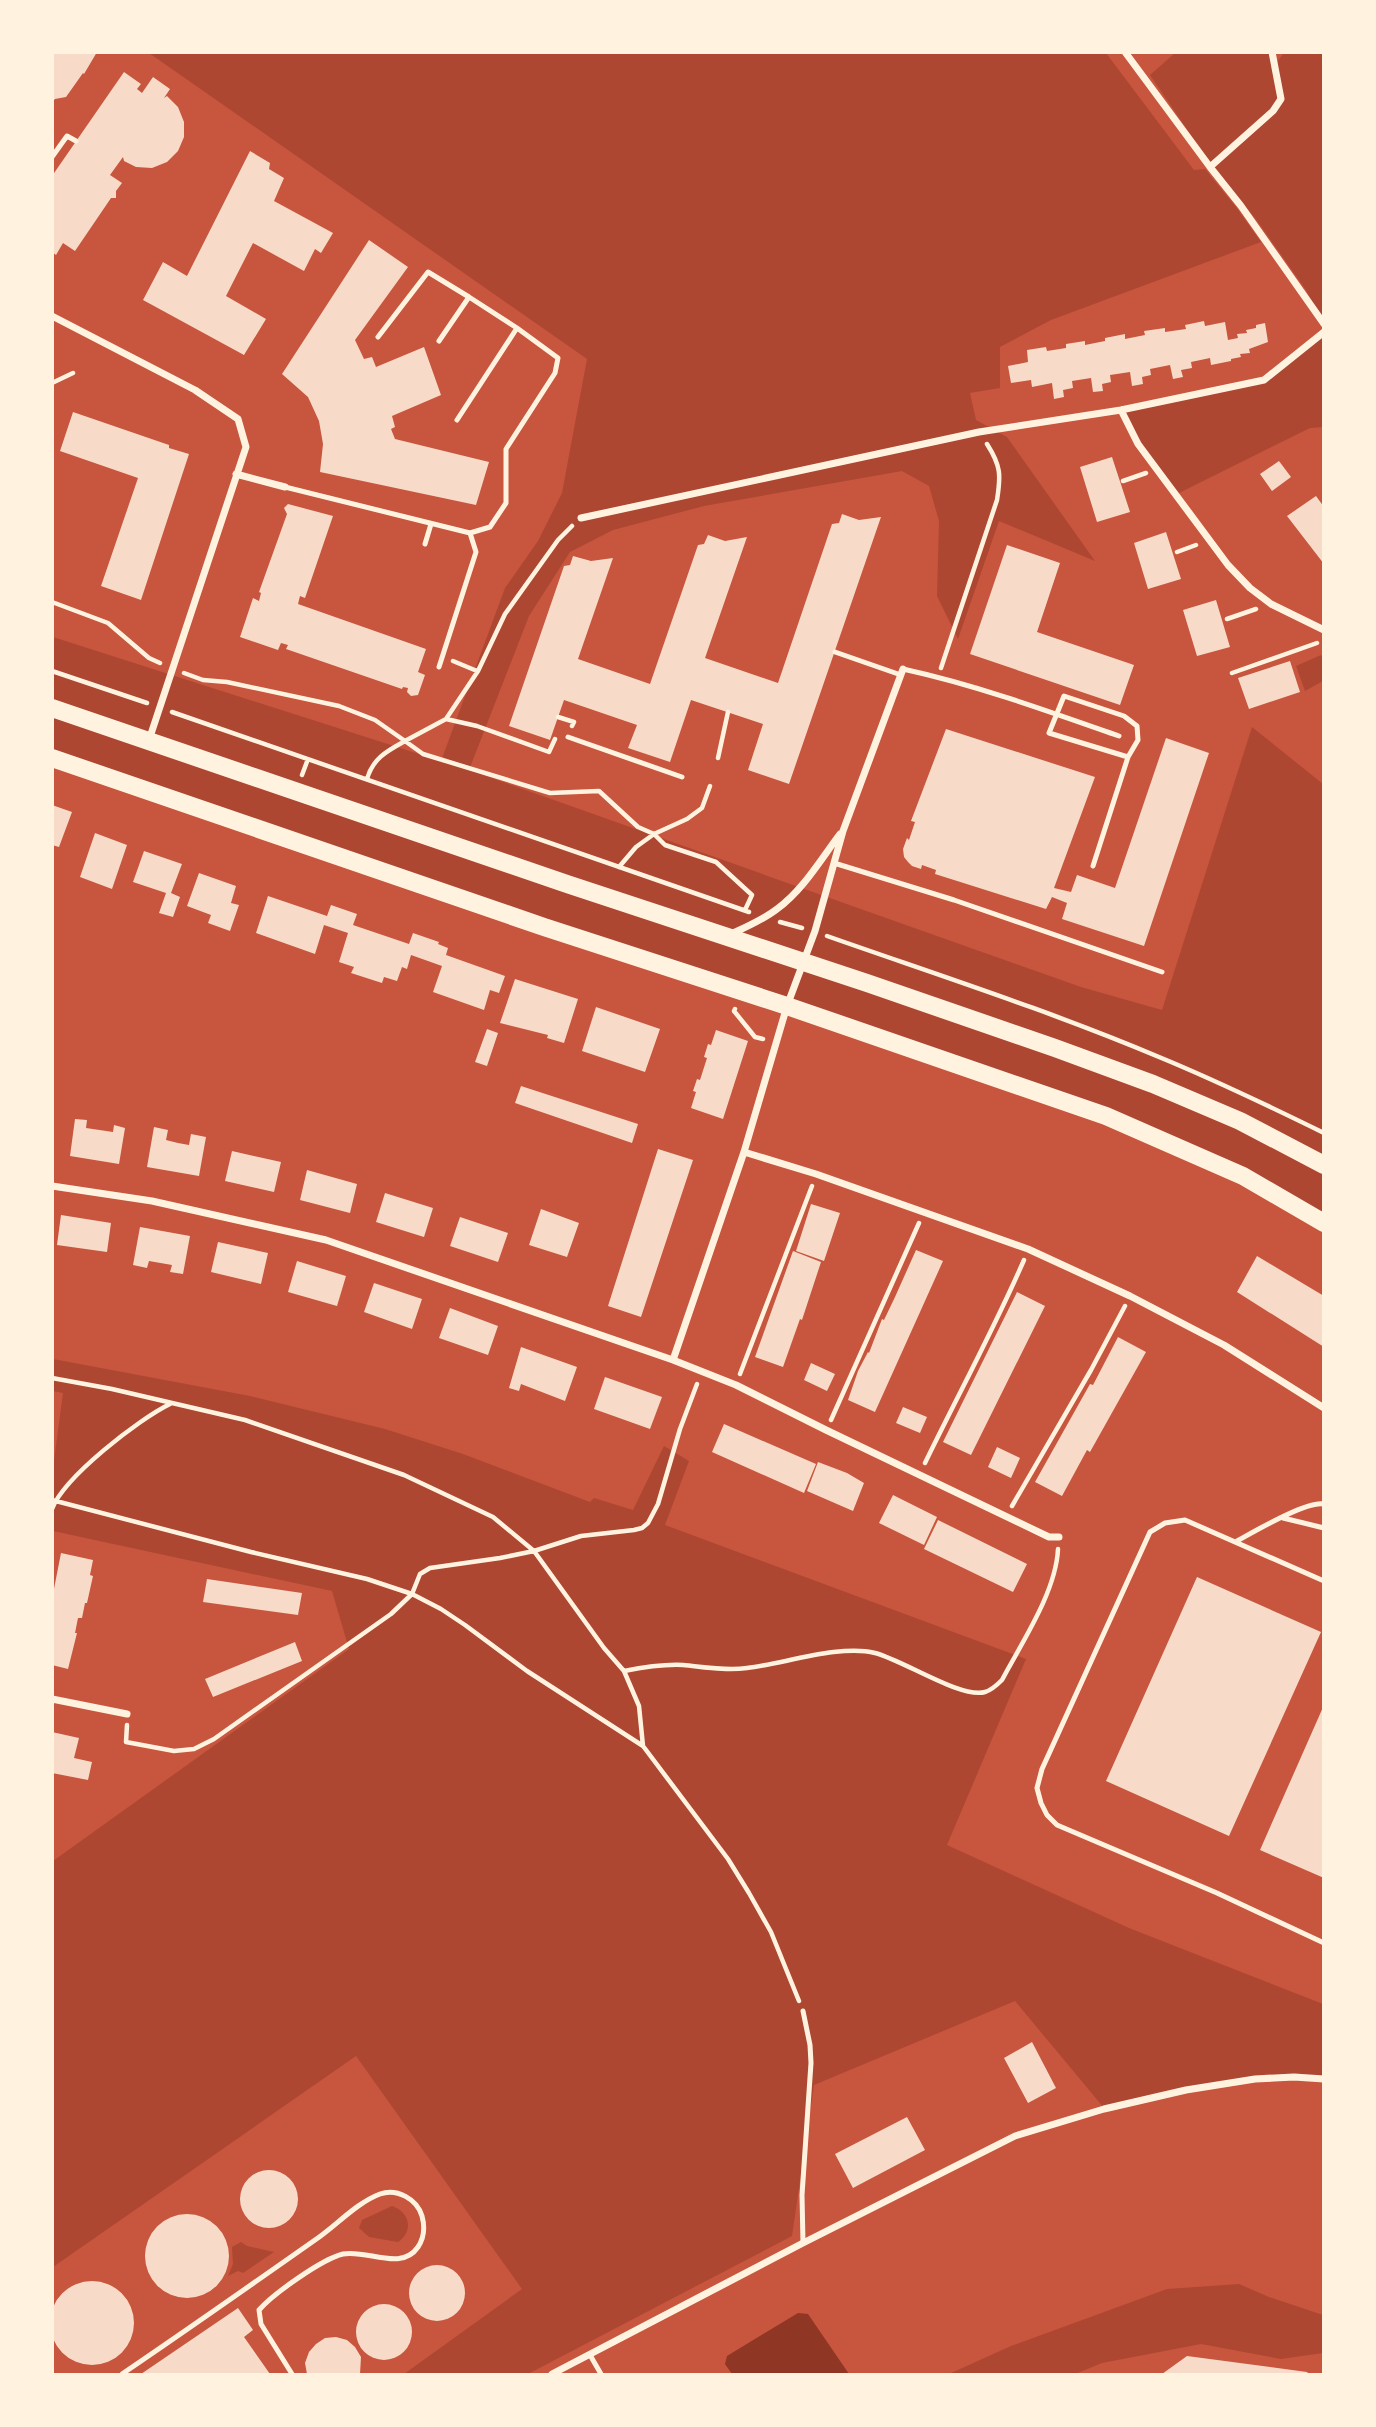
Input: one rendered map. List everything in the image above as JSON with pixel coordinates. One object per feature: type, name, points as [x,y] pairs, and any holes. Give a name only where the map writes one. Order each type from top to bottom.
[{"type":"main road","points":[[52,708],[1017,1035],[1153,1084],[1240,1121],[1324,1166]]},
{"type":"main road","points":[[52,758],[1106,1116],[1243,1176],[1324,1223]]},
{"type":"street","points":[[1125,52],[1241,206],[1324,324]]},
{"type":"street","points":[[1210,167],[1273,111],[1281,99],[1272,52]]},
{"type":"street","points":[[52,316],[195,390],[238,419],[246,447],[149,741]]},
{"type":"street","points":[[580,518],[979,432],[1121,410],[1264,380],[1324,332]]},
{"type":"street","points":[[1121,410],[1138,444],[1208,540],[1250,588],[1271,604],[1324,631]]},
{"type":"street","points":[[236,474],[285,487]]},
{"type":"street","points":[[673,1360],[744,1152],[787,1006],[815,932],[843,831],[902,672]]},
{"type":"street","points":[[724,937],[765,918],[780,907],[843,831]]},
{"type":"street","points":[[744,1152],[816,1174],[1028,1249],[1130,1296],[1224,1345],[1324,1408]]},
{"type":"street","points":[[52,1186],[152,1201],[326,1240],[702,1370],[1049,1536],[1059,1537]]},
{"type":"street","points":[[52,1699],[127,1714]]},
{"type":"street","points":[[552,2375],[803,2243],[1016,2136],[1104,2109],[1186,2090],[1255,2078],[1324,2079]]},
{"type":"lane","points":[[52,157],[67,136],[76,141]]},
{"type":"lane","points":[[285,487],[470,533],[490,527],[506,503],[506,449],[555,373],[558,358],[517,328],[428,272],[378,337]]},
{"type":"lane","points":[[439,341],[469,297]]},
{"type":"lane","points":[[457,420],[517,328]]},
{"type":"lane","points":[[425,544],[431,524]]},
{"type":"lane","points":[[439,667],[475,552],[470,533]]},
{"type":"lane","points":[[835,652],[902,672],[938,677],[1119,736]]},
{"type":"lane","points":[[1093,866],[1128,757],[1138,740],[1137,726],[1124,716],[1064,696],[1049,733],[1128,757]]},
{"type":"lane","points":[[568,737],[682,777]]},
{"type":"lane","points":[[834,863],[954,900],[1162,972]]},
{"type":"lane","points":[[1234,1542],[1303,1506],[1324,1504]]},
{"type":"lane","points":[[1283,1518],[1324,1528]]},
{"type":"lane","points":[[1324,1581],[1185,1520],[1165,1523],[1150,1532],[1049,1749],[1037,1788],[1046,1815],[1057,1825],[1217,1893],[1324,1943]]},
{"type":"lane","points":[[803,2011],[811,2063],[802,2194],[803,2243]]},
{"type":"lane","points":[[122,2375],[334,2227],[367,2200],[382,2193],[394,2192],[407,2197],[416,2204],[425,2230],[418,2247],[410,2255],[403,2259],[388,2259],[345,2253],[332,2258],[269,2298],[259,2310],[261,2324],[292,2375]]},
{"type":"lane","points":[[590,2355],[601,2375]]},
{"type":"path","points":[[52,383],[73,373]]},
{"type":"path","points":[[938,677],[997,500],[1001,474],[996,458],[979,432]]},
{"type":"path","points":[[1123,481],[1157,470]]},
{"type":"path","points":[[367,779],[371,766],[384,753],[446,719],[478,671],[505,614],[558,540],[580,518]]},
{"type":"path","points":[[1177,552],[1208,540]]},
{"type":"path","points":[[52,602],[108,623],[149,658],[172,670],[204,680],[226,682],[339,706],[375,720],[423,754],[550,793],[599,791],[638,827],[654,834],[665,845],[716,862],[752,895],[745,911]]},
{"type":"path","points":[[1227,619],[1271,604]]},
{"type":"path","points":[[1232,673],[1324,641]]},
{"type":"path","points":[[442,657],[478,671]]},
{"type":"path","points":[[52,671],[1056,1016],[1159,1056],[1324,1133]]},
{"type":"path","points":[[718,758],[728,712]]},
{"type":"path","points":[[446,719],[477,726],[549,751],[557,734],[568,737]]},
{"type":"path","points":[[619,867],[636,847],[654,834],[687,819],[702,808],[710,786]]},
{"type":"path","points":[[736,1385],[816,1174]]},
{"type":"path","points":[[826,1430],[900,1270],[924,1211]]},
{"type":"path","points":[[920,1474],[988,1333],[1002,1310],[1028,1249]]},
{"type":"path","points":[[1007,1516],[1130,1296]]},
{"type":"path","points":[[127,1714],[126,1742],[174,1751],[194,1749],[214,1739],[391,1614],[412,1594],[420,1574],[430,1568],[534,1551],[581,1535],[642,1528],[648,1523],[658,1504],[680,1429],[702,1370]]},
{"type":"path","points":[[52,1378],[244,1420],[423,1483],[494,1517],[534,1551],[604,1648],[624,1671],[639,1706],[643,1746]]},
{"type":"path","points":[[52,1509],[54,1501],[79,1474],[144,1420],[171,1404]]},
{"type":"path","points":[[54,1501],[368,1580],[412,1594],[441,1609],[527,1671],[643,1746],[728,1859],[749,1893],[771,1932],[803,2011]]},
{"type":"path","points":[[624,1671],[652,1665],[744,1669],[826,1655],[869,1652],[889,1657],[954,1688],[970,1693],[983,1693],[1002,1680],[1040,1608],[1055,1566],[1059,1537]]},
{"type":"shaded area","points":[[149,53],[1106,53],[1194,170],[1205,169],[1261,242],[1051,320],[1000,347],[1000,388],[970,393],[976,420],[1007,437],[1095,561],[999,521],[958,639],[937,596],[939,521],[929,486],[902,471],[704,506],[613,530],[570,552],[529,616],[469,770],[1081,987],[1162,1010],[1252,727],[1323,784],[1323,1163],[1153,1085],[1323,1168],[1323,1221],[1176,1143],[53,756],[53,637],[441,761],[505,588],[538,541],[562,493],[587,359]]},
{"type":"shaded area","points":[[1175,53],[1269,53],[1276,63],[1284,53],[1323,53],[1323,323],[1306,290],[1255,218],[1214,169],[1150,75]]},
{"type":"shaded area","points":[[1323,336],[1323,427],[1310,428],[1175,495],[1121,410],[1269,376]]},
{"type":"shaded area","points":[[1321,655],[1323,681],[1305,691],[1296,666]]},
{"type":"shaded area","points":[[53,1359],[250,1396],[385,1429],[463,1454],[590,1502],[594,1498],[633,1510],[664,1446],[689,1461],[665,1525],[1026,1659],[947,1845],[1129,1928],[1323,2004],[1323,2078],[1254,2077],[1104,2108],[1015,2001],[814,2085],[792,2236],[528,2374],[404,2374],[522,2289],[356,2056],[53,2267],[53,1861],[349,1649],[332,1591],[53,1531],[53,1468],[63,1393],[53,1391]]},
{"type":"shaded area","points":[[392,2206],[403,2213],[408,2222],[406,2233],[398,2242],[369,2237],[359,2228],[362,2220]]},
{"type":"shaded area","points":[[241,2242],[274,2252],[243,2273],[238,2271],[228,2276],[233,2264],[232,2247]]},
{"type":"shaded area","points":[[1239,2284],[1323,2315],[1323,2353],[1281,2359],[1201,2344],[1102,2363],[1075,2374],[949,2374],[1011,2346],[1167,2289]]},
{"type":"shaded area","points":[[798,2313],[808,2314],[849,2374],[732,2374],[725,2364],[727,2356]]},
{"type":"building","points":[[52,52],[97,52],[66,97],[52,102]]},
{"type":"building","points":[[124,72],[141,84],[137,89],[142,93],[153,77],[170,89],[164,98],[167,96],[178,107],[184,122],[184,137],[178,151],[167,162],[152,168],[136,167],[124,161],[123,157],[110,175],[122,183],[116,191],[116,198],[111,198],[75,251],[63,243],[56,255],[52,252],[52,176]]},
{"type":"building","points":[[250,151],[270,163],[269,169],[284,178],[274,201],[333,233],[321,253],[315,249],[304,271],[253,243],[226,296],[266,319],[244,355],[143,300],[163,262],[187,276]]},
{"type":"building","points":[[369,240],[408,267],[355,340],[364,359],[372,357],[376,367],[424,347],[441,395],[392,416],[395,427],[391,429],[395,439],[489,462],[476,505],[320,472],[323,444],[319,421],[308,397],[282,374]]},
{"type":"building","points":[[1204,321],[1205,326],[1225,322],[1228,340],[1238,338],[1237,334],[1247,333],[1246,330],[1265,323],[1268,342],[1249,349],[1250,353],[1240,354],[1241,357],[1231,361],[1211,365],[1210,358],[1191,362],[1192,368],[1181,370],[1183,377],[1173,379],[1170,365],[1150,369],[1151,375],[1142,377],[1143,384],[1132,386],[1130,372],[1110,375],[1111,382],[1102,384],[1103,391],[1093,392],[1091,378],[1072,381],[1073,388],[1063,390],[1064,397],[1054,399],[1052,383],[1032,387],[1031,380],[1011,383],[1008,366],[1028,362],[1027,350],[1046,347],[1047,351],[1085,341],[1085,345],[1125,334],[1125,339],[1145,335],[1144,331],[1186,329],[1185,325]]},
{"type":"building","points":[[73,412],[189,454],[141,600],[101,586],[138,478],[60,451]]},
{"type":"building","points":[[1112,457],[1130,512],[1097,522],[1080,467]]},
{"type":"building","points":[[1279,461],[1291,477],[1272,491],[1260,474]]},
{"type":"building","points":[[1316,496],[1324,507],[1324,564],[1287,516]]},
{"type":"building","points":[[288,504],[333,516],[305,598],[300,596],[298,604],[426,649],[418,672],[425,675],[418,695],[411,696],[407,692],[408,688],[402,689],[286,649],[288,645],[281,643],[278,650],[240,637],[253,598],[259,601],[259,592],[287,514],[284,508]]},
{"type":"building","points":[[842,514],[859,520],[881,517],[789,784],[748,770],[763,724],[691,700],[670,762],[628,748],[637,725],[564,700],[550,740],[509,726],[564,566],[570,565],[573,556],[591,561],[613,558],[578,659],[650,684],[698,545],[704,544],[708,535],[725,541],[747,537],[705,658],[778,683],[832,524],[839,523]]},
{"type":"building","points":[[1166,532],[1181,579],[1148,589],[1134,543]]},
{"type":"building","points":[[1007,545],[1060,563],[1037,632],[1134,665],[1120,705],[970,654]]},
{"type":"building","points":[[1216,600],[1230,647],[1197,656],[1183,610]]},
{"type":"building","points":[[1290,661],[1300,692],[1249,709],[1238,678]]},
{"type":"building","points":[[946,729],[1095,777],[1054,888],[1071,892],[1077,875],[1115,888],[1166,738],[1209,753],[1144,946],[1062,919],[1067,903],[1052,897],[1046,909],[935,874],[936,870],[922,865],[921,869],[908,862],[903,849],[915,822],[911,821]]},
{"type":"building","points":[[52,805],[72,812],[59,847],[52,845]]},
{"type":"building","points":[[95,833],[127,845],[112,889],[80,877]]},
{"type":"building","points":[[144,851],[182,864],[171,893],[180,897],[173,917],[159,913],[166,893],[133,882]]},
{"type":"building","points":[[199,873],[236,886],[231,903],[239,905],[230,931],[208,923],[211,915],[187,906]]},
{"type":"building","points":[[268,896],[327,916],[331,905],[357,914],[353,925],[409,944],[413,933],[439,942],[438,944],[448,948],[446,955],[505,976],[499,993],[490,990],[484,1010],[433,992],[442,966],[411,955],[407,969],[402,967],[397,981],[384,977],[382,983],[351,973],[354,967],[339,962],[348,933],[324,925],[315,954],[256,933]]},
{"type":"building","points":[[515,979],[578,999],[564,1043],[547,1038],[548,1035],[500,1023]]},
{"type":"building","points":[[596,1007],[660,1029],[645,1072],[582,1051]]},
{"type":"building","points":[[487,1029],[498,1033],[487,1066],[475,1062]]},
{"type":"building","points":[[716,1030],[748,1041],[723,1119],[691,1108],[696,1092],[693,1091],[697,1079],[700,1080],[707,1058],[704,1057],[708,1044],[711,1045]]},
{"type":"building","points":[[521,1086],[638,1124],[632,1143],[515,1103]]},
{"type":"building","points":[[75,1119],[87,1120],[86,1128],[113,1132],[114,1125],[125,1128],[119,1164],[70,1156]]},
{"type":"building","points":[[154,1127],[168,1130],[166,1140],[178,1143],[189,1145],[191,1134],[206,1137],[199,1176],[147,1167]]},
{"type":"building","points":[[658,1149],[693,1160],[641,1317],[608,1306]]},
{"type":"building","points":[[232,1151],[281,1162],[274,1192],[225,1181]]},
{"type":"building","points":[[307,1170],[357,1184],[350,1213],[300,1200]]},
{"type":"building","points":[[385,1193],[433,1208],[424,1237],[376,1222]]},
{"type":"building","points":[[811,1204],[840,1213],[824,1261],[796,1251]]},
{"type":"building","points":[[541,1209],[579,1223],[567,1257],[529,1245]]},
{"type":"building","points":[[61,1215],[111,1223],[107,1252],[57,1245]]},
{"type":"building","points":[[460,1217],[508,1233],[498,1262],[450,1246]]},
{"type":"building","points":[[140,1227],[190,1236],[183,1274],[170,1272],[172,1265],[149,1261],[147,1268],[133,1265]]},
{"type":"building","points":[[218,1242],[268,1253],[261,1284],[211,1272]]},
{"type":"building","points":[[916,1250],[943,1261],[875,1412],[848,1400],[858,1371],[869,1353],[882,1319],[884,1320]]},
{"type":"building","points":[[793,1251],[821,1262],[783,1367],[755,1357]]},
{"type":"building","points":[[1257,1256],[1324,1296],[1324,1347],[1237,1292]]},
{"type":"building","points":[[297,1261],[346,1276],[337,1306],[288,1292]]},
{"type":"building","points":[[374,1283],[422,1299],[412,1329],[364,1312]]},
{"type":"building","points":[[1017,1292],[1045,1306],[971,1455],[943,1442]]},
{"type":"building","points":[[450,1308],[498,1326],[488,1355],[439,1338]]},
{"type":"building","points":[[1118,1337],[1146,1352],[1062,1496],[1035,1482],[1090,1384],[1093,1385]]},
{"type":"building","points":[[521,1347],[577,1367],[565,1401],[521,1384],[519,1391],[509,1388]]},
{"type":"building","points":[[811,1363],[835,1374],[827,1391],[804,1380]]},
{"type":"building","points":[[605,1377],[662,1397],[650,1429],[594,1409]]},
{"type":"building","points":[[903,1407],[927,1417],[920,1433],[896,1423]]},
{"type":"building","points":[[724,1424],[816,1464],[804,1493],[712,1452]]},
{"type":"building","points":[[997,1447],[1020,1458],[1011,1478],[988,1467]]},
{"type":"building","points":[[818,1462],[864,1483],[853,1511],[807,1491]]},
{"type":"building","points":[[893,1495],[937,1517],[924,1545],[879,1523]]},
{"type":"building","points":[[938,1520],[1027,1564],[1013,1592],[924,1549]]},
{"type":"building","points":[[61,1553],[93,1560],[90,1575],[93,1576],[87,1603],[82,1618],[78,1618],[68,1669],[52,1665],[52,1599]]},
{"type":"building","points":[[1197,1577],[1321,1632],[1229,1836],[1106,1781]]},
{"type":"building","points":[[207,1579],[302,1593],[298,1615],[203,1602]]},
{"type":"building","points":[[295,1642],[302,1661],[213,1697],[205,1679]]},
{"type":"building","points":[[1324,1705],[1324,1878],[1260,1850]]},
{"type":"building","points":[[52,1732],[79,1738],[74,1758],[92,1762],[88,1780],[52,1773]]},
{"type":"building","points":[[1032,2042],[1056,2088],[1028,2103],[1004,2058]]},
{"type":"building","points":[[907,2117],[925,2150],[853,2188],[835,2154]]},
{"type":"building","points":[[263,2170],[275,2170],[285,2174],[294,2183],[298,2205],[290,2220],[275,2228],[263,2228],[253,2224],[244,2215],[240,2205],[240,2193],[244,2183],[253,2174]]},
{"type":"building","points":[[187,2214],[203,2217],[217,2226],[226,2240],[229,2256],[226,2272],[217,2286],[203,2295],[187,2298],[171,2295],[157,2286],[148,2272],[145,2256],[148,2240],[157,2226],[171,2217]]},
{"type":"building","points":[[437,2265],[452,2270],[460,2278],[465,2293],[460,2308],[452,2316],[437,2321],[422,2316],[414,2308],[409,2293],[414,2278],[422,2270]]},
{"type":"building","points":[[92,2281],[108,2284],[122,2293],[131,2307],[134,2323],[131,2339],[122,2353],[108,2362],[92,2365],[76,2362],[62,2353],[53,2339],[50,2323],[53,2307],[62,2293],[76,2284]]},
{"type":"building","points":[[384,2304],[399,2309],[407,2317],[412,2332],[407,2347],[399,2355],[384,2360],[369,2355],[361,2347],[356,2332],[361,2317],[369,2309]]},
{"type":"building","points":[[238,2308],[253,2330],[244,2337],[270,2374],[141,2374]]},
{"type":"building","points":[[325,2338],[347,2340],[355,2347],[361,2357],[360,2374],[307,2374],[305,2363],[309,2352]]},
{"type":"building","points":[[1187,2356],[1307,2372],[1309,2374],[1162,2374]]}]
